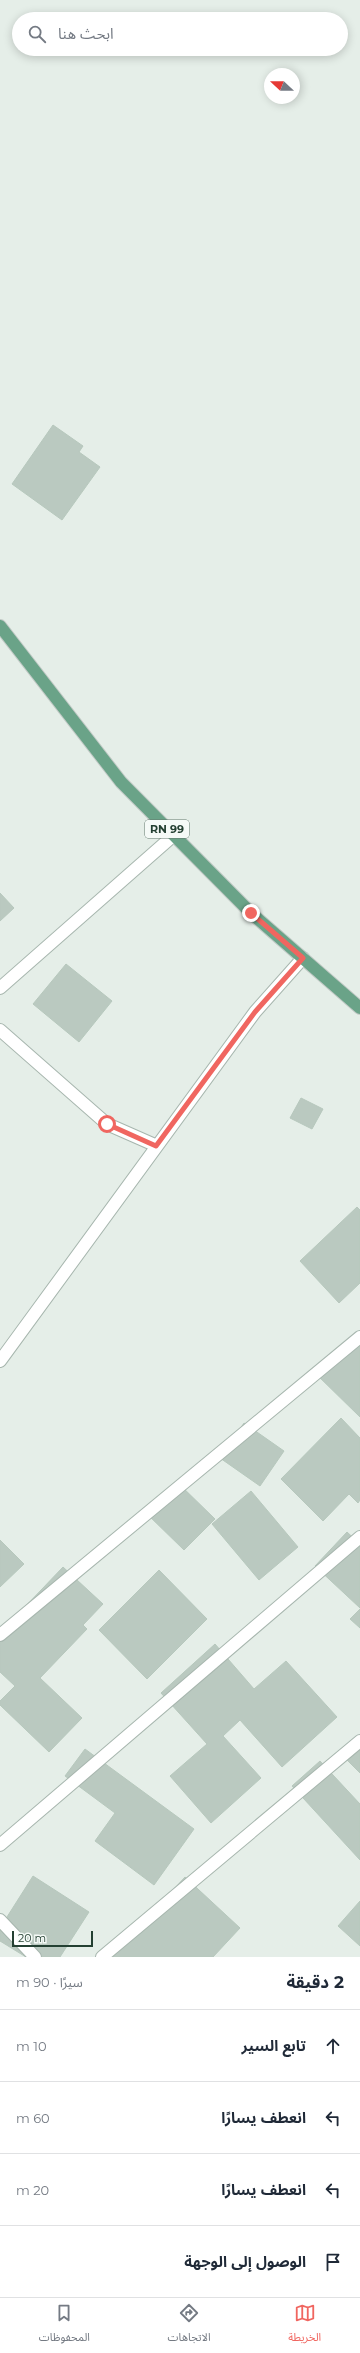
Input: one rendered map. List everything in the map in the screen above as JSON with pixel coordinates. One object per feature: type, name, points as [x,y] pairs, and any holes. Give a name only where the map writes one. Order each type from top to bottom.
[{"type":"main road","name":"RN 99","points":[[0,626],[121,782],[251,913],[360,1008]]},
{"type":"street","points":[[0,988],[174,835]]},
{"type":"street","points":[[0,1361],[255,1012],[303,958]]},
{"type":"street","points":[[0,1030],[107,1124],[156,1146]]},
{"type":"street","points":[[0,1635],[360,1337]]},
{"type":"street","points":[[0,1845],[360,1537]]},
{"type":"street","points":[[102,1957],[358,1746]]},
{"type":"street","points":[[0,1920],[35,1957]]},
{"type":"building","points":[[53,425],[83,446],[79,452],[100,467],[62,520],[12,484]]},
{"type":"building","points":[[0,893],[14,908],[0,921]]},
{"type":"building","points":[[66,964],[112,1001],[79,1042],[33,1004]]},
{"type":"building","points":[[301,1098],[323,1109],[312,1129],[290,1118]]},
{"type":"building","points":[[357,1207],[360,1210],[360,1283],[339,1303],[300,1261]]},
{"type":"building","points":[[351,1337],[360,1346],[360,1417],[315,1373]]},
{"type":"building","points":[[341,1418],[360,1438],[360,1500],[358,1503],[349,1494],[323,1521],[281,1479]]},
{"type":"building","points":[[244,1423],[284,1451],[260,1486],[220,1458]]},
{"type":"building","points":[[176,1481],[215,1519],[184,1550],[145,1512]]},
{"type":"building","points":[[251,1491],[298,1547],[259,1580],[212,1524]]},
{"type":"building","points":[[347,1532],[360,1544],[360,1608],[315,1566]]},
{"type":"building","points":[[0,1540],[24,1564],[0,1587]]},
{"type":"building","points":[[63,1567],[103,1604],[83,1625],[87,1629],[40,1678],[82,1718],[49,1752],[0,1705],[0,1701],[15,1686],[0,1672],[0,1633]]},
{"type":"building","points":[[159,1570],[207,1619],[147,1679],[99,1630]]},
{"type":"building","points":[[360,1609],[360,1628],[350,1619]]},
{"type":"building","points":[[215,1644],[254,1689],[286,1661],[337,1717],[282,1767],[240,1720],[223,1736],[261,1778],[211,1823],[170,1776],[207,1744],[161,1693]]},
{"type":"building","points":[[360,1746],[360,1773],[346,1759]]},
{"type":"building","points":[[85,1749],[194,1829],[154,1885],[95,1841],[115,1813],[65,1776]]},
{"type":"building","points":[[320,1761],[360,1804],[360,1860],[292,1786]]},
{"type":"building","points":[[33,1876],[89,1912],[60,1957],[26,1957],[0,1941],[0,1928]]},
{"type":"building","points":[[185,1877],[240,1928],[213,1957],[111,1957]]},
{"type":"building","points":[[360,1901],[360,1946],[338,1926]]},
{"type":"route","points":[[107,1124],[156,1146],[255,1012],[303,958],[251,913]]}]
